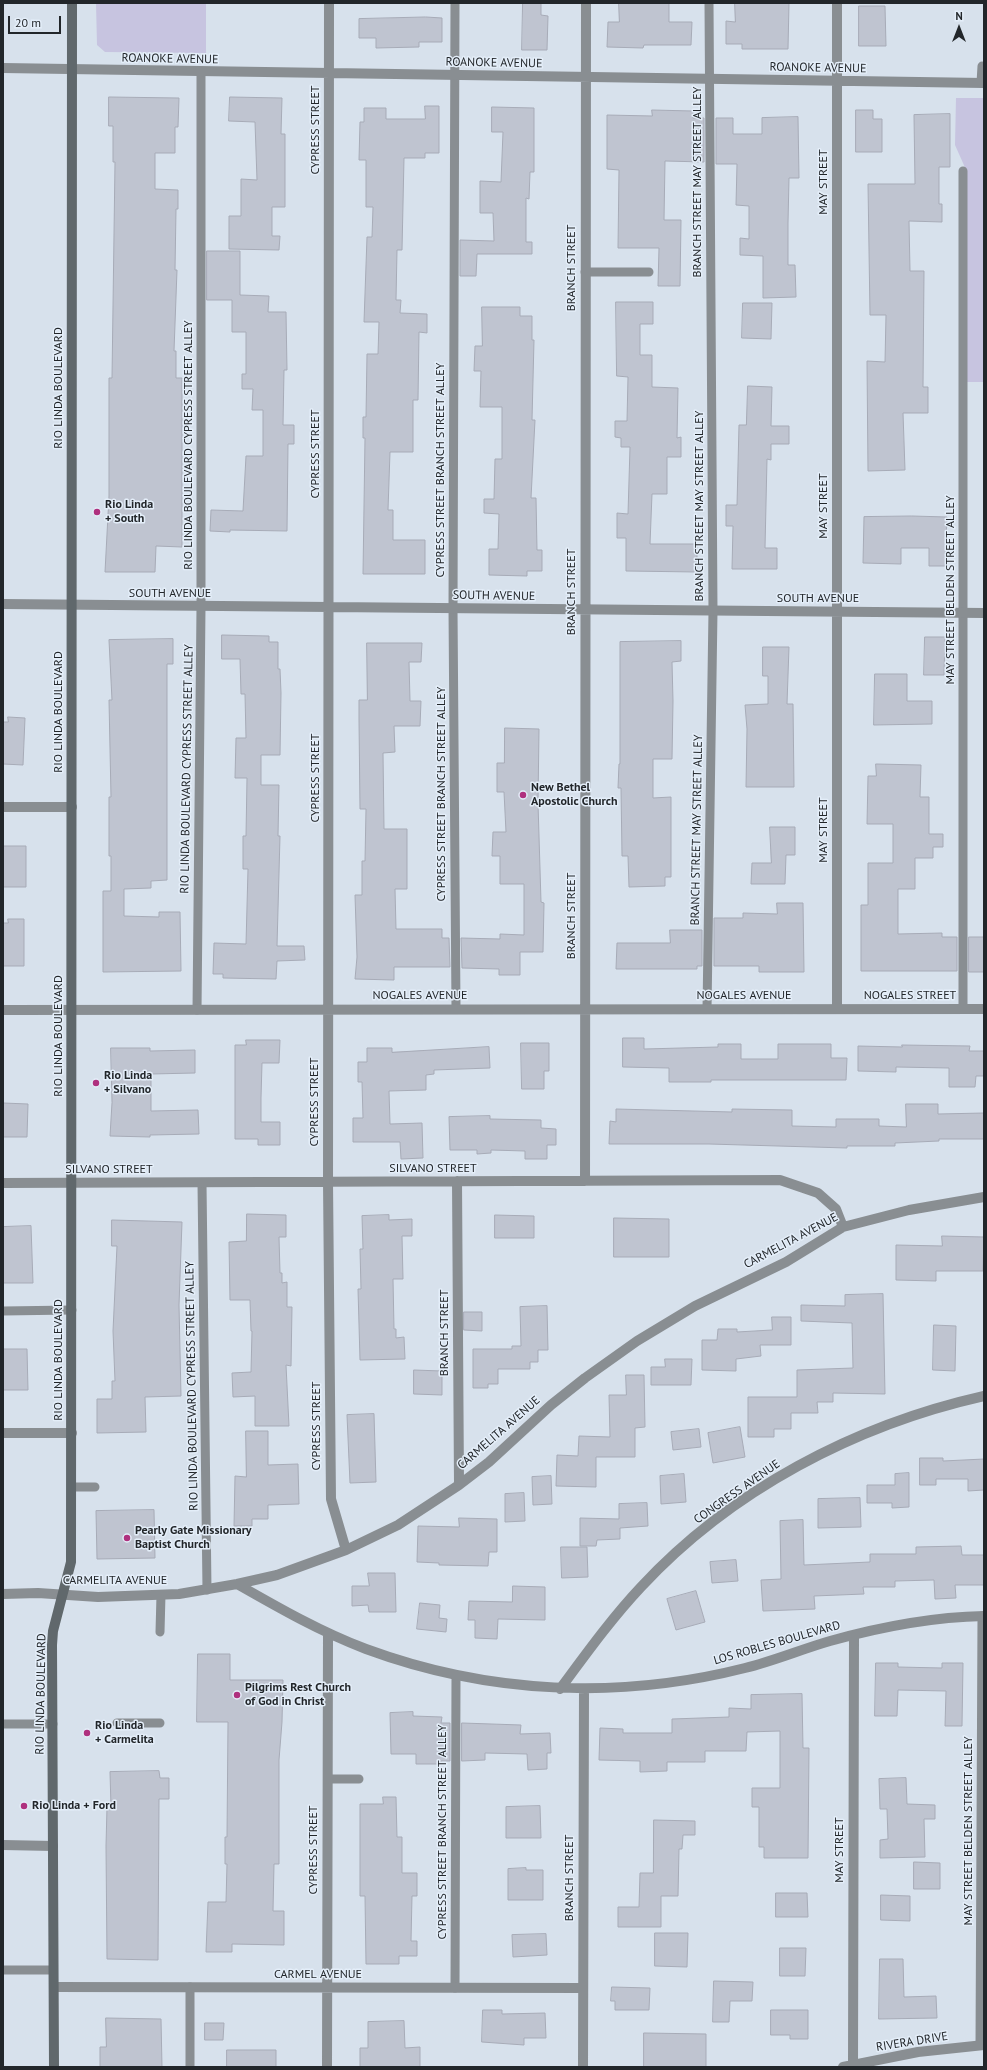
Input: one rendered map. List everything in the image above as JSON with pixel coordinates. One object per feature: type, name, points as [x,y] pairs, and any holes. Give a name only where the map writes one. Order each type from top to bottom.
[{"type":"main road","name":"RIO LINDA BOULEVARD","points":[[54,2067],[53,1631],[72,1562],[72,3]]},
{"type":"street","name":"CYPRESS STREET","points":[[329,3],[328,1182],[330,1499],[346,1550]]},
{"type":"street","name":"BRANCH STREET","points":[[584,1181],[586,3]]},
{"type":"street","name":"MAY STREET","points":[[837,3],[837,1008]]},
{"type":"street","name":"ROANOKE AVENUE","points":[[3,68],[982,83]]},
{"type":"street","name":"SOUTH AVENUE","points":[[3,604],[72,606],[984,613]]},
{"type":"street","points":[[3,807],[72,807]]},
{"type":"street","name":"NOGALES AVENUE","points":[[3,1010],[837,1008]]},
{"type":"street","name":"NOGALES STREET","points":[[837,1008],[984,1008]]},
{"type":"street","name":"SILVANO STREET","points":[[3,1183],[780,1180],[799,1185],[818,1194],[836,1209],[843,1227]]},
{"type":"street","name":"BRANCH STREET","points":[[457,1181],[459,1485]]},
{"type":"street","name":"CARMELITA AVENUE","points":[[3,1594],[63,1594],[98,1596],[161,1595],[207,1590],[277,1574],[346,1550],[398,1525],[459,1485],[489,1462],[551,1405],[584,1378],[637,1341],[695,1306],[786,1262],[843,1227],[909,1210],[984,1197]]},
{"type":"street","name":"CONGRESS AVENUE","points":[[560,1689],[611,1621],[642,1587],[681,1549],[710,1524],[748,1497],[787,1472],[821,1453],[871,1431],[914,1415],[984,1396]]},
{"type":"street","points":[[3,1433],[72,1433]]},
{"type":"street","name":"LOS ROBLES BOULEVARD","points":[[237,1584],[328,1633],[405,1663],[456,1676],[500,1683],[560,1689],[640,1687],[683,1682],[746,1668],[854,1635],[936,1620],[983,1616]]},
{"type":"street","name":"CYPRESS STREET","points":[[327,2067],[328,1633]]},
{"type":"street","name":"MAY STREET","points":[[848,2066],[854,1635]]},
{"type":"street","name":"BRANCH STREET","points":[[583,2067],[584,1689]]},
{"type":"street","points":[[3,1845],[53,1846]]},
{"type":"street","name":"CARMEL AVENUE","points":[[54,1987],[583,1988]]},
{"type":"street","name":"RIVERA DRIVE","points":[[848,2066],[918,2052],[982,2045]]},
{"type":"lane","name":"CYPRESS STREET BRANCH STREET ALLEY","points":[[455,3],[453,608],[456,1009]]},
{"type":"lane","name":"BRANCH STREET MAY STREET ALLEY","points":[[707,1009],[713,611],[709,3]]},
{"type":"lane","points":[[982,66],[982,83]]},
{"type":"lane","name":"RIO LINDA BOULEVARD CYPRESS STREET ALLEY","points":[[197,1010],[201,607],[201,72]]},
{"type":"lane","name":"MAY STREET BELDEN STREET ALLEY","points":[[963,171],[963,1008]]},
{"type":"lane","points":[[585,272],[649,272]]},
{"type":"lane","name":"RIO LINDA BOULEVARD CYPRESS STREET ALLEY","points":[[202,1183],[207,1590]]},
{"type":"lane","points":[[3,1310],[72,1310]]},
{"type":"lane","points":[[72,1487],[95,1487]]},
{"type":"lane","points":[[160,1632],[161,1595]]},
{"type":"lane","name":"MAY STREET BELDEN STREET ALLEY","points":[[982,2045],[983,1616]]},
{"type":"lane","name":"CYPRESS STREET BRANCH STREET ALLEY","points":[[455,1988],[456,1676]]},
{"type":"lane","points":[[117,1723],[160,1723]]},
{"type":"lane","points":[[3,1724],[53,1724]]},
{"type":"lane","points":[[328,1779],[359,1779]]},
{"type":"lane","points":[[3,1970],[53,1970]]},
{"type":"lane","points":[[190,1987],[190,2067]]},
{"type":"shaded area","points":[[96,3],[206,3],[206,53],[105,52],[97,45]]},
{"type":"shaded area","points":[[956,98],[984,98],[984,382],[965,382],[967,172],[955,145]]},
{"type":"building","points":[[523,3],[541,3],[541,15],[548,16],[547,50],[522,50]]},
{"type":"building","points":[[619,3],[669,3],[669,22],[692,22],[691,45],[644,45],[643,48],[607,47],[608,22],[619,22]]},
{"type":"building","points":[[735,3],[789,3],[788,49],[742,49],[742,44],[726,44],[726,21],[735,22]]},
{"type":"building","points":[[859,6],[885,6],[886,46],[859,46]]},
{"type":"building","points":[[442,18],[442,42],[419,42],[419,47],[376,48],[376,38],[359,38],[359,19]]},
{"type":"building","points":[[109,97],[179,98],[178,127],[175,127],[175,153],[155,153],[155,189],[178,190],[178,209],[176,209],[175,270],[177,270],[174,351],[176,351],[176,378],[182,378],[182,547],[156,546],[155,572],[105,572],[109,496],[109,378],[112,378],[115,162],[113,162],[113,126],[109,126]]},
{"type":"building","points":[[230,97],[282,98],[281,134],[285,134],[285,207],[272,207],[272,236],[280,236],[279,250],[229,249],[229,216],[241,216],[241,179],[257,180],[255,122],[229,121]]},
{"type":"building","points":[[425,106],[439,106],[439,153],[425,153],[425,158],[404,158],[402,250],[397,250],[396,300],[401,300],[400,313],[427,314],[427,333],[419,332],[418,400],[413,400],[413,452],[390,452],[388,510],[393,510],[393,540],[425,540],[425,574],[363,574],[365,438],[363,438],[363,417],[366,417],[367,354],[378,354],[379,322],[364,322],[367,237],[372,237],[373,207],[366,207],[366,160],[359,160],[360,122],[364,122],[364,108],[386,108],[386,119],[425,119]]},
{"type":"building","points":[[492,107],[534,108],[534,172],[530,172],[529,199],[526,198],[526,242],[532,242],[532,254],[477,254],[476,276],[460,276],[460,240],[494,241],[493,213],[480,213],[480,181],[501,182],[503,132],[492,132]]},
{"type":"building","points":[[652,110],[693,111],[693,118],[704,118],[704,162],[665,161],[664,220],[681,220],[680,286],[658,286],[659,248],[618,248],[619,170],[607,169],[607,115],[652,116]]},
{"type":"building","points":[[856,110],[873,110],[873,119],[882,119],[882,152],[856,152]]},
{"type":"building","points":[[950,114],[950,167],[939,167],[939,204],[942,204],[942,222],[909,221],[910,271],[924,271],[923,387],[928,387],[928,413],[903,413],[905,470],[868,471],[867,361],[885,362],[886,315],[870,315],[868,184],[915,184],[914,115]]},
{"type":"building","points":[[798,117],[799,178],[789,178],[788,223],[788,265],[795,265],[796,297],[763,298],[763,256],[740,255],[740,238],[749,239],[749,206],[736,205],[737,164],[716,164],[716,118],[733,118],[733,134],[762,134],[762,118]]},
{"type":"building","points":[[207,251],[240,251],[240,295],[269,296],[268,312],[286,312],[287,370],[284,370],[283,425],[294,425],[294,444],[288,444],[287,531],[210,531],[211,510],[243,511],[246,456],[263,456],[263,410],[252,410],[253,389],[242,389],[242,374],[246,374],[246,332],[232,332],[232,300],[207,300]]},
{"type":"building","points":[[616,302],[653,302],[653,324],[640,324],[640,355],[652,355],[652,387],[678,388],[677,438],[681,437],[681,457],[667,457],[667,494],[652,494],[650,544],[697,544],[697,572],[626,571],[626,538],[617,538],[617,513],[628,514],[630,447],[621,447],[621,438],[615,437],[615,421],[627,421],[628,377],[617,376]]},
{"type":"building","points":[[743,303],[772,303],[771,339],[742,338]]},
{"type":"building","points":[[482,307],[520,307],[520,316],[532,316],[532,340],[534,340],[532,420],[535,420],[531,498],[536,498],[537,550],[542,550],[542,571],[527,571],[527,576],[489,575],[489,549],[498,549],[499,514],[484,513],[484,499],[494,499],[495,459],[502,459],[502,407],[480,407],[481,371],[474,371],[475,346],[482,346]]},
{"type":"building","points":[[748,386],[772,387],[771,426],[789,426],[789,444],[771,444],[771,460],[767,459],[765,548],[777,548],[777,569],[732,569],[733,526],[726,526],[726,505],[737,505],[739,425],[746,425]]},
{"type":"building","points":[[864,517],[947,517],[945,566],[929,566],[929,548],[901,548],[901,564],[863,563]]},
{"type":"building","points":[[222,635],[269,636],[269,642],[278,642],[278,669],[280,669],[281,693],[280,755],[261,755],[261,785],[279,785],[278,836],[280,836],[277,946],[304,946],[305,960],[277,961],[276,979],[223,978],[223,974],[213,974],[214,943],[246,944],[248,869],[243,869],[243,836],[246,836],[247,778],[235,778],[236,738],[246,738],[245,694],[241,694],[240,659],[222,659]]},
{"type":"building","points":[[925,637],[945,637],[944,675],[924,675]]},
{"type":"building","points":[[173,639],[173,664],[167,664],[167,880],[151,881],[151,888],[124,889],[124,916],[159,917],[159,912],[180,912],[181,971],[103,972],[103,891],[111,891],[111,856],[109,856],[109,797],[111,797],[109,700],[112,700],[109,640]]},
{"type":"building","points":[[681,641],[681,661],[672,662],[672,759],[653,759],[653,798],[671,797],[671,877],[665,877],[665,886],[629,887],[628,856],[622,856],[621,788],[618,788],[620,764],[620,642]]},
{"type":"building","points":[[367,643],[422,643],[421,662],[409,662],[410,701],[421,701],[420,726],[394,726],[395,752],[383,753],[384,829],[407,829],[407,889],[395,889],[396,929],[442,929],[442,938],[449,938],[450,967],[394,967],[394,980],[355,979],[357,957],[355,895],[362,895],[362,861],[365,861],[366,809],[360,809],[359,700],[367,700]]},
{"type":"building","points":[[763,647],[789,647],[787,704],[793,704],[794,787],[746,787],[747,729],[745,705],[768,704],[768,676],[763,676]]},
{"type":"building","points":[[875,674],[907,674],[907,701],[932,701],[932,724],[874,725]]},
{"type":"building","points":[[8,717],[25,718],[23,765],[3,764],[3,722],[8,722]]},
{"type":"building","points":[[505,728],[539,729],[538,803],[541,902],[544,903],[543,952],[520,952],[520,975],[499,975],[499,969],[462,968],[461,938],[500,939],[500,934],[524,935],[524,884],[500,884],[500,856],[492,856],[493,832],[506,832],[504,792],[497,792],[497,763],[504,763]]},
{"type":"building","points":[[876,764],[921,765],[920,797],[929,797],[929,834],[943,834],[943,847],[933,847],[933,858],[915,858],[915,889],[898,889],[898,934],[942,933],[942,937],[957,937],[957,971],[861,971],[861,905],[868,905],[868,863],[893,863],[893,824],[867,824],[868,776],[876,776]]},
{"type":"building","points":[[770,827],[795,827],[795,855],[786,855],[785,884],[751,884],[752,863],[771,863]]},
{"type":"building","points":[[3,846],[26,846],[26,887],[3,887]]},
{"type":"building","points":[[777,903],[803,903],[804,972],[759,972],[759,966],[714,966],[714,918],[743,918],[743,913],[777,914]]},
{"type":"building","points":[[8,919],[24,919],[24,966],[3,966],[3,923],[8,923]]},
{"type":"building","points":[[670,930],[702,930],[702,966],[697,966],[697,969],[616,969],[617,943],[670,943]]},
{"type":"building","points":[[969,937],[984,937],[984,972],[969,972]]},
{"type":"building","points":[[623,1038],[644,1038],[644,1049],[718,1047],[718,1044],[741,1044],[741,1059],[778,1059],[778,1044],[831,1044],[831,1058],[847,1058],[846,1080],[711,1080],[711,1082],[669,1082],[669,1068],[623,1067]]},
{"type":"building","points":[[246,1040],[280,1040],[279,1063],[262,1063],[261,1122],[280,1122],[280,1145],[258,1145],[258,1139],[235,1139],[235,1045],[246,1045]]},
{"type":"building","points":[[521,1043],[549,1043],[549,1071],[544,1071],[544,1089],[522,1089]]},
{"type":"building","points":[[902,1045],[970,1046],[969,1051],[984,1051],[984,1076],[976,1076],[975,1087],[949,1087],[949,1068],[896,1067],[896,1072],[858,1071],[858,1046],[902,1047]]},
{"type":"building","points":[[489,1047],[490,1068],[434,1070],[434,1074],[426,1075],[426,1090],[389,1091],[390,1124],[422,1123],[423,1158],[401,1159],[400,1142],[353,1142],[353,1118],[363,1118],[362,1082],[358,1082],[358,1062],[367,1062],[367,1048],[392,1048],[392,1052]]},
{"type":"building","points":[[111,1048],[150,1048],[150,1051],[195,1050],[195,1073],[151,1074],[151,1111],[198,1110],[199,1134],[150,1135],[150,1137],[110,1136],[112,1103]]},
{"type":"building","points":[[3,1103],[28,1104],[27,1137],[3,1137]]},
{"type":"building","points":[[906,1104],[938,1104],[938,1114],[984,1113],[984,1139],[939,1139],[939,1141],[895,1143],[895,1146],[847,1146],[847,1148],[709,1144],[609,1144],[610,1121],[616,1122],[616,1109],[732,1112],[732,1109],[792,1110],[792,1126],[836,1127],[836,1119],[879,1119],[879,1126],[906,1127]]},
{"type":"building","points":[[490,1116],[490,1119],[541,1120],[541,1128],[556,1129],[556,1145],[547,1145],[547,1159],[525,1159],[525,1151],[491,1150],[491,1153],[477,1154],[477,1150],[450,1150],[449,1117]]},
{"type":"building","points":[[247,1214],[286,1215],[286,1237],[279,1237],[280,1273],[282,1273],[282,1283],[287,1282],[287,1307],[292,1307],[291,1366],[286,1365],[289,1426],[255,1426],[255,1396],[233,1397],[232,1373],[251,1372],[252,1331],[250,1300],[230,1300],[229,1242],[246,1241]]},
{"type":"building","points":[[389,1215],[389,1220],[412,1219],[412,1236],[402,1236],[403,1279],[393,1279],[394,1329],[396,1329],[396,1338],[404,1337],[405,1359],[360,1360],[358,1289],[361,1289],[360,1249],[363,1249],[362,1216]]},
{"type":"building","points":[[495,1215],[534,1216],[534,1238],[495,1238]]},
{"type":"building","points":[[614,1218],[669,1219],[669,1257],[614,1257]]},
{"type":"building","points":[[112,1220],[182,1222],[179,1305],[181,1396],[145,1397],[146,1432],[97,1433],[97,1399],[112,1399],[112,1381],[115,1381],[113,1331],[117,1246],[112,1246]]},
{"type":"building","points":[[31,1226],[33,1283],[3,1283],[3,1227]]},
{"type":"building","points":[[942,1236],[984,1237],[983,1271],[936,1271],[936,1281],[896,1280],[896,1245],[942,1246]]},
{"type":"building","points":[[883,1294],[885,1394],[833,1393],[833,1402],[817,1402],[818,1413],[791,1413],[791,1429],[774,1429],[774,1437],[748,1437],[748,1397],[797,1397],[797,1370],[853,1368],[852,1323],[801,1321],[801,1305],[845,1306],[845,1295]]},
{"type":"building","points":[[547,1306],[548,1350],[538,1350],[538,1362],[530,1362],[530,1369],[498,1369],[498,1384],[488,1384],[488,1388],[473,1388],[473,1349],[512,1349],[512,1346],[521,1346],[520,1307]]},
{"type":"building","points":[[464,1312],[482,1312],[482,1331],[464,1330]]},
{"type":"building","points":[[772,1317],[791,1317],[791,1345],[760,1345],[761,1356],[736,1359],[736,1371],[702,1370],[702,1340],[717,1340],[718,1329],[737,1329],[737,1332],[772,1330]]},
{"type":"building","points":[[934,1325],[956,1326],[955,1371],[933,1370]]},
{"type":"building","points":[[3,1349],[27,1349],[28,1390],[3,1390]]},
{"type":"building","points":[[665,1359],[692,1359],[691,1385],[651,1385],[651,1367],[665,1367]]},
{"type":"building","points":[[414,1370],[442,1371],[442,1395],[414,1394]]},
{"type":"building","points":[[626,1375],[644,1375],[645,1427],[635,1428],[635,1457],[596,1457],[596,1487],[556,1486],[557,1455],[578,1456],[579,1436],[610,1437],[609,1395],[626,1395]]},
{"type":"building","points":[[374,1414],[376,1482],[350,1483],[347,1415]]},
{"type":"building","points":[[740,1427],[745,1457],[713,1463],[708,1433]]},
{"type":"building","points":[[699,1429],[701,1447],[673,1450],[671,1432]]},
{"type":"building","points":[[246,1431],[268,1431],[268,1465],[298,1464],[299,1504],[268,1505],[268,1519],[252,1519],[252,1526],[234,1526],[235,1476],[246,1477]]},
{"type":"building","points":[[920,1458],[943,1458],[943,1461],[984,1459],[984,1490],[968,1491],[968,1479],[936,1479],[936,1485],[920,1485]]},
{"type":"building","points":[[909,1473],[909,1507],[892,1508],[892,1503],[867,1503],[867,1485],[895,1485],[895,1474]]},
{"type":"building","points":[[684,1474],[686,1502],[661,1504],[660,1476]]},
{"type":"building","points":[[551,1476],[552,1504],[533,1505],[532,1477]]},
{"type":"building","points":[[524,1493],[525,1521],[505,1522],[505,1494]]},
{"type":"building","points":[[860,1498],[861,1527],[818,1528],[818,1499]]},
{"type":"building","points":[[647,1503],[648,1526],[620,1528],[620,1539],[597,1540],[596,1546],[580,1546],[580,1518],[619,1519],[619,1504]]},
{"type":"building","points":[[154,1510],[155,1558],[97,1559],[96,1511]]},
{"type":"building","points":[[459,1518],[497,1519],[497,1552],[489,1552],[488,1566],[439,1565],[439,1563],[417,1562],[418,1526],[459,1527]]},
{"type":"building","points":[[803,1520],[804,1565],[870,1562],[870,1554],[916,1554],[916,1547],[961,1546],[962,1555],[984,1555],[984,1585],[955,1585],[956,1598],[935,1599],[934,1580],[895,1581],[895,1587],[863,1587],[864,1594],[814,1596],[815,1609],[763,1611],[761,1580],[781,1579],[780,1521]]},
{"type":"building","points":[[561,1547],[587,1547],[588,1577],[562,1578]]},
{"type":"building","points":[[736,1560],[738,1581],[712,1583],[710,1562]]},
{"type":"building","points":[[368,1573],[395,1573],[396,1612],[369,1612],[368,1605],[352,1606],[352,1586],[369,1586]]},
{"type":"building","points":[[513,1586],[545,1587],[545,1620],[498,1619],[497,1639],[475,1638],[475,1620],[468,1620],[469,1601],[512,1602]]},
{"type":"building","points":[[696,1591],[705,1622],[676,1630],[667,1599]]},
{"type":"building","points":[[420,1603],[440,1605],[439,1618],[447,1619],[446,1632],[417,1629]]},
{"type":"building","points":[[198,1654],[230,1654],[230,1680],[283,1680],[279,1760],[279,1864],[274,1864],[273,1911],[284,1911],[284,1945],[232,1944],[232,1952],[206,1952],[208,1902],[226,1902],[227,1864],[225,1864],[225,1837],[227,1837],[228,1722],[197,1722]]},
{"type":"building","points":[[876,1663],[898,1663],[898,1667],[942,1668],[942,1663],[963,1663],[962,1726],[945,1726],[946,1691],[898,1690],[897,1716],[875,1716]]},
{"type":"building","points":[[802,1694],[803,1748],[809,1748],[808,1858],[764,1858],[764,1847],[759,1847],[759,1807],[752,1807],[752,1788],[780,1788],[780,1731],[747,1732],[746,1751],[705,1751],[705,1762],[667,1762],[667,1771],[640,1772],[640,1761],[599,1760],[600,1728],[623,1729],[623,1733],[672,1733],[672,1719],[729,1717],[729,1708],[751,1709],[751,1695]]},
{"type":"building","points":[[413,1712],[413,1716],[442,1717],[441,1723],[450,1723],[450,1761],[441,1761],[441,1764],[416,1764],[416,1754],[391,1754],[390,1713]]},
{"type":"building","points":[[462,1723],[521,1725],[520,1734],[550,1733],[551,1753],[547,1753],[547,1769],[528,1770],[527,1754],[485,1753],[485,1760],[462,1761]]},
{"type":"building","points":[[159,1771],[160,1778],[169,1778],[169,1799],[159,1799],[158,1960],[107,1959],[106,1846],[107,1807],[111,1807],[110,1772]]},
{"type":"building","points":[[906,1778],[907,1804],[935,1805],[935,1819],[924,1819],[925,1857],[880,1858],[880,1840],[888,1839],[887,1809],[880,1809],[879,1779]]},
{"type":"building","points":[[383,1797],[396,1797],[397,1837],[402,1837],[402,1873],[417,1873],[417,1896],[412,1896],[411,1941],[417,1941],[417,1956],[399,1956],[399,1964],[366,1964],[365,1896],[360,1896],[360,1804],[383,1804]]},
{"type":"building","points":[[540,1806],[541,1838],[506,1838],[506,1807]]},
{"type":"building","points":[[654,1820],[695,1821],[695,1835],[683,1835],[682,1849],[679,1849],[678,1896],[661,1896],[661,1927],[618,1927],[618,1907],[639,1907],[640,1873],[653,1873]]},
{"type":"building","points":[[914,1862],[940,1863],[940,1889],[914,1889]]},
{"type":"building","points":[[526,1868],[526,1870],[543,1870],[543,1900],[508,1900],[508,1869]]},
{"type":"building","points":[[776,1893],[807,1893],[808,1917],[776,1917]]},
{"type":"building","points":[[881,1895],[910,1896],[910,1921],[881,1920]]},
{"type":"building","points":[[655,1933],[688,1933],[687,1967],[655,1966]]},
{"type":"building","points":[[546,1934],[547,1955],[513,1957],[512,1935]]},
{"type":"building","points":[[780,1948],[806,1948],[805,1976],[780,1976]]},
{"type":"building","points":[[880,1959],[903,1959],[904,1997],[936,1996],[937,2018],[879,2019]]},
{"type":"building","points":[[714,1981],[753,1982],[752,2001],[730,2001],[729,2022],[713,2022]]},
{"type":"building","points":[[612,1987],[650,1988],[649,2010],[615,2010],[615,2001],[611,2001]]},
{"type":"building","points":[[483,2010],[502,2010],[502,2014],[545,2013],[546,2038],[524,2038],[524,2045],[482,2042]]},
{"type":"building","points":[[771,2010],[808,2010],[808,2039],[790,2039],[790,2035],[771,2035]]},
{"type":"building","points":[[106,2018],[161,2019],[162,2067],[100,2067],[100,2047],[106,2047]]},
{"type":"building","points":[[404,2021],[405,2048],[420,2047],[420,2067],[360,2067],[360,2048],[368,2048],[368,2022]]},
{"type":"building","points":[[205,2023],[224,2023],[223,2040],[205,2040]]},
{"type":"building","points":[[644,2033],[706,2034],[706,2067],[644,2067]]},
{"type":"building","points":[[227,2050],[276,2050],[276,2067],[227,2067]]},
{"type":"place","name":"Rio Linda + South","points":[[97,512]]},
{"type":"place","name":"New Bethel Apostolic Church","points":[[523,795]]},
{"type":"place","name":"Rio Linda + Silvano","points":[[96,1083]]},
{"type":"place","name":"Pearly Gate Missionary Baptist Church","points":[[127,1538]]},
{"type":"place","name":"Pilgrims Rest Church of God in Christ","points":[[237,1695]]},
{"type":"place","name":"Rio Linda + Carmelita","points":[[87,1733]]},
{"type":"place","name":"Rio Linda + Ford","points":[[24,1806]]}]
